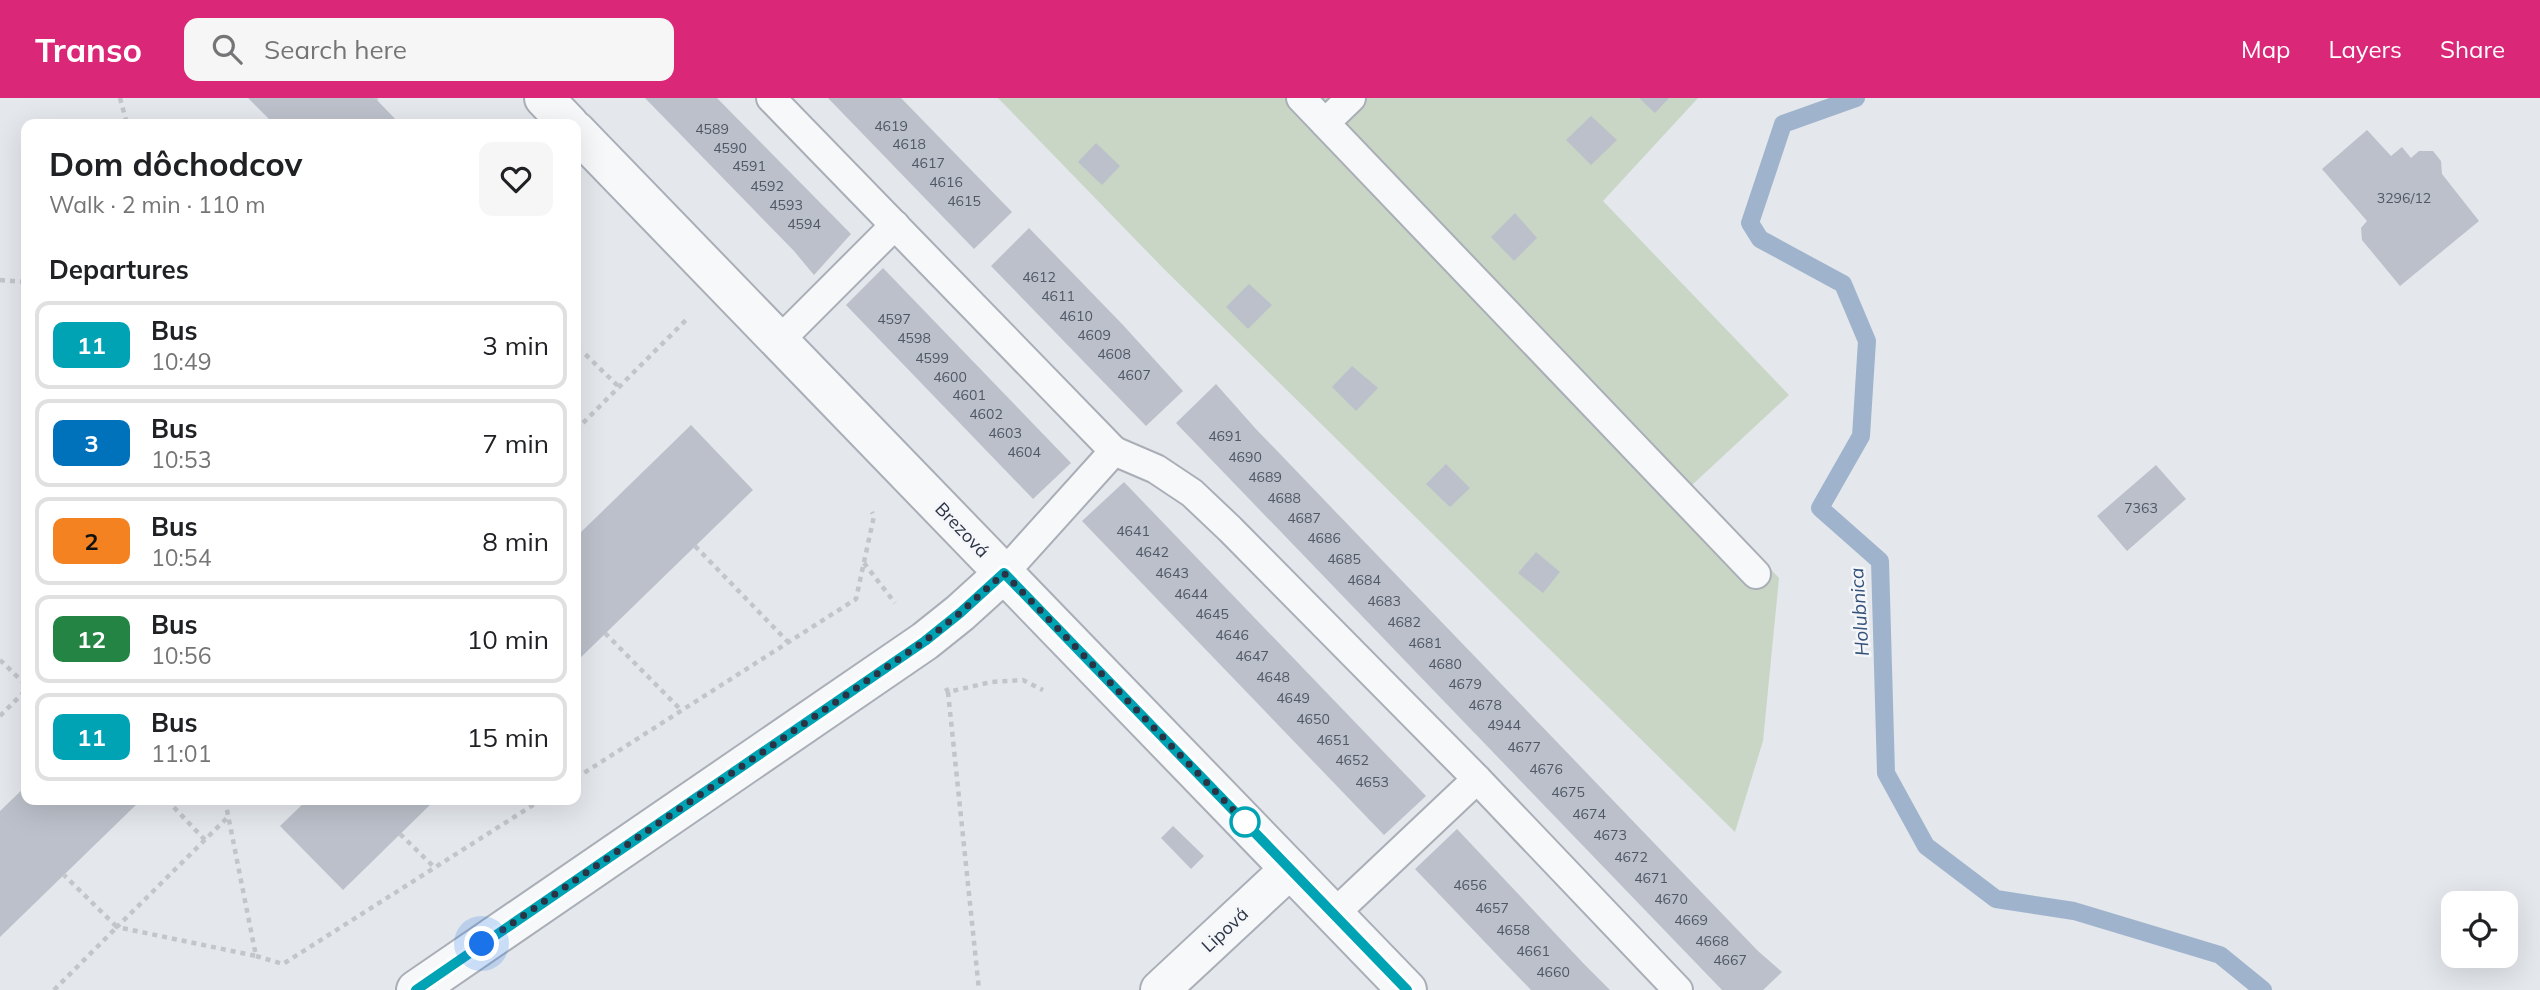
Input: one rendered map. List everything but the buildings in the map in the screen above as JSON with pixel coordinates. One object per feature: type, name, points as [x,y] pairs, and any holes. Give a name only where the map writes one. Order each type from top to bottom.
[{"type":"street","points":[[544,98],[564,119]]},
{"type":"street","name":"Brezová","points":[[581,136],[1407,990]]},
{"type":"street","points":[[416,990],[925,641],[1004,573]]},
{"type":"street","name":"Lipová","points":[[1160,990],[1290,869]]},
{"type":"lane","points":[[771,98],[1114,451],[1156,469],[1192,493],[1230,529],[1478,779],[1678,990]]},
{"type":"lane","points":[[1301,98],[1756,574]]},
{"type":"lane","points":[[1325,123],[1351,98]]},
{"type":"lane","points":[[779,341],[895,225]]},
{"type":"lane","points":[[1004,573],[1114,451]]},
{"type":"lane","points":[[1334,914],[1478,779]]},
{"type":"path","points":[[121,98],[126,119]]},
{"type":"path","points":[[0,280],[21,282]]},
{"type":"path","points":[[581,425],[696,310]]},
{"type":"path","points":[[581,353],[619,387]]},
{"type":"path","points":[[581,775],[856,599],[874,516],[868,503]]},
{"type":"path","points":[[695,546],[788,642]]},
{"type":"path","points":[[605,633],[681,710]]},
{"type":"path","points":[[0,660],[21,680]]},
{"type":"path","points":[[948,692],[979,990]]},
{"type":"path","points":[[0,716],[21,695]]},
{"type":"path","points":[[172,805],[205,840]]},
{"type":"path","points":[[226,805],[256,956]]},
{"type":"path","points":[[64,875],[117,927],[283,964],[533,805]]},
{"type":"path","points":[[54,990],[228,817]]},
{"type":"path","points":[[400,834],[434,867]]},
{"type":"green space","points":[[998,98],[1698,98],[1603,201],[1789,395],[1692,485],[1779,578],[1763,741],[1735,832],[1163,268]]},
{"type":"waterway","name":"Holubnica","points":[[1856,98],[1783,124],[1750,223],[1760,239],[1843,284],[1867,341],[1861,436],[1820,508],[1880,561],[1886,773],[1926,846],[1996,899],[2074,911],[2220,955],[2263,990]]},
{"type":"bus line","name":"11","points":[[416,990],[925,641],[1004,573],[1407,990]]},
{"type":"route","points":[[482,944],[925,641],[1004,573],[1245,822]]}]
